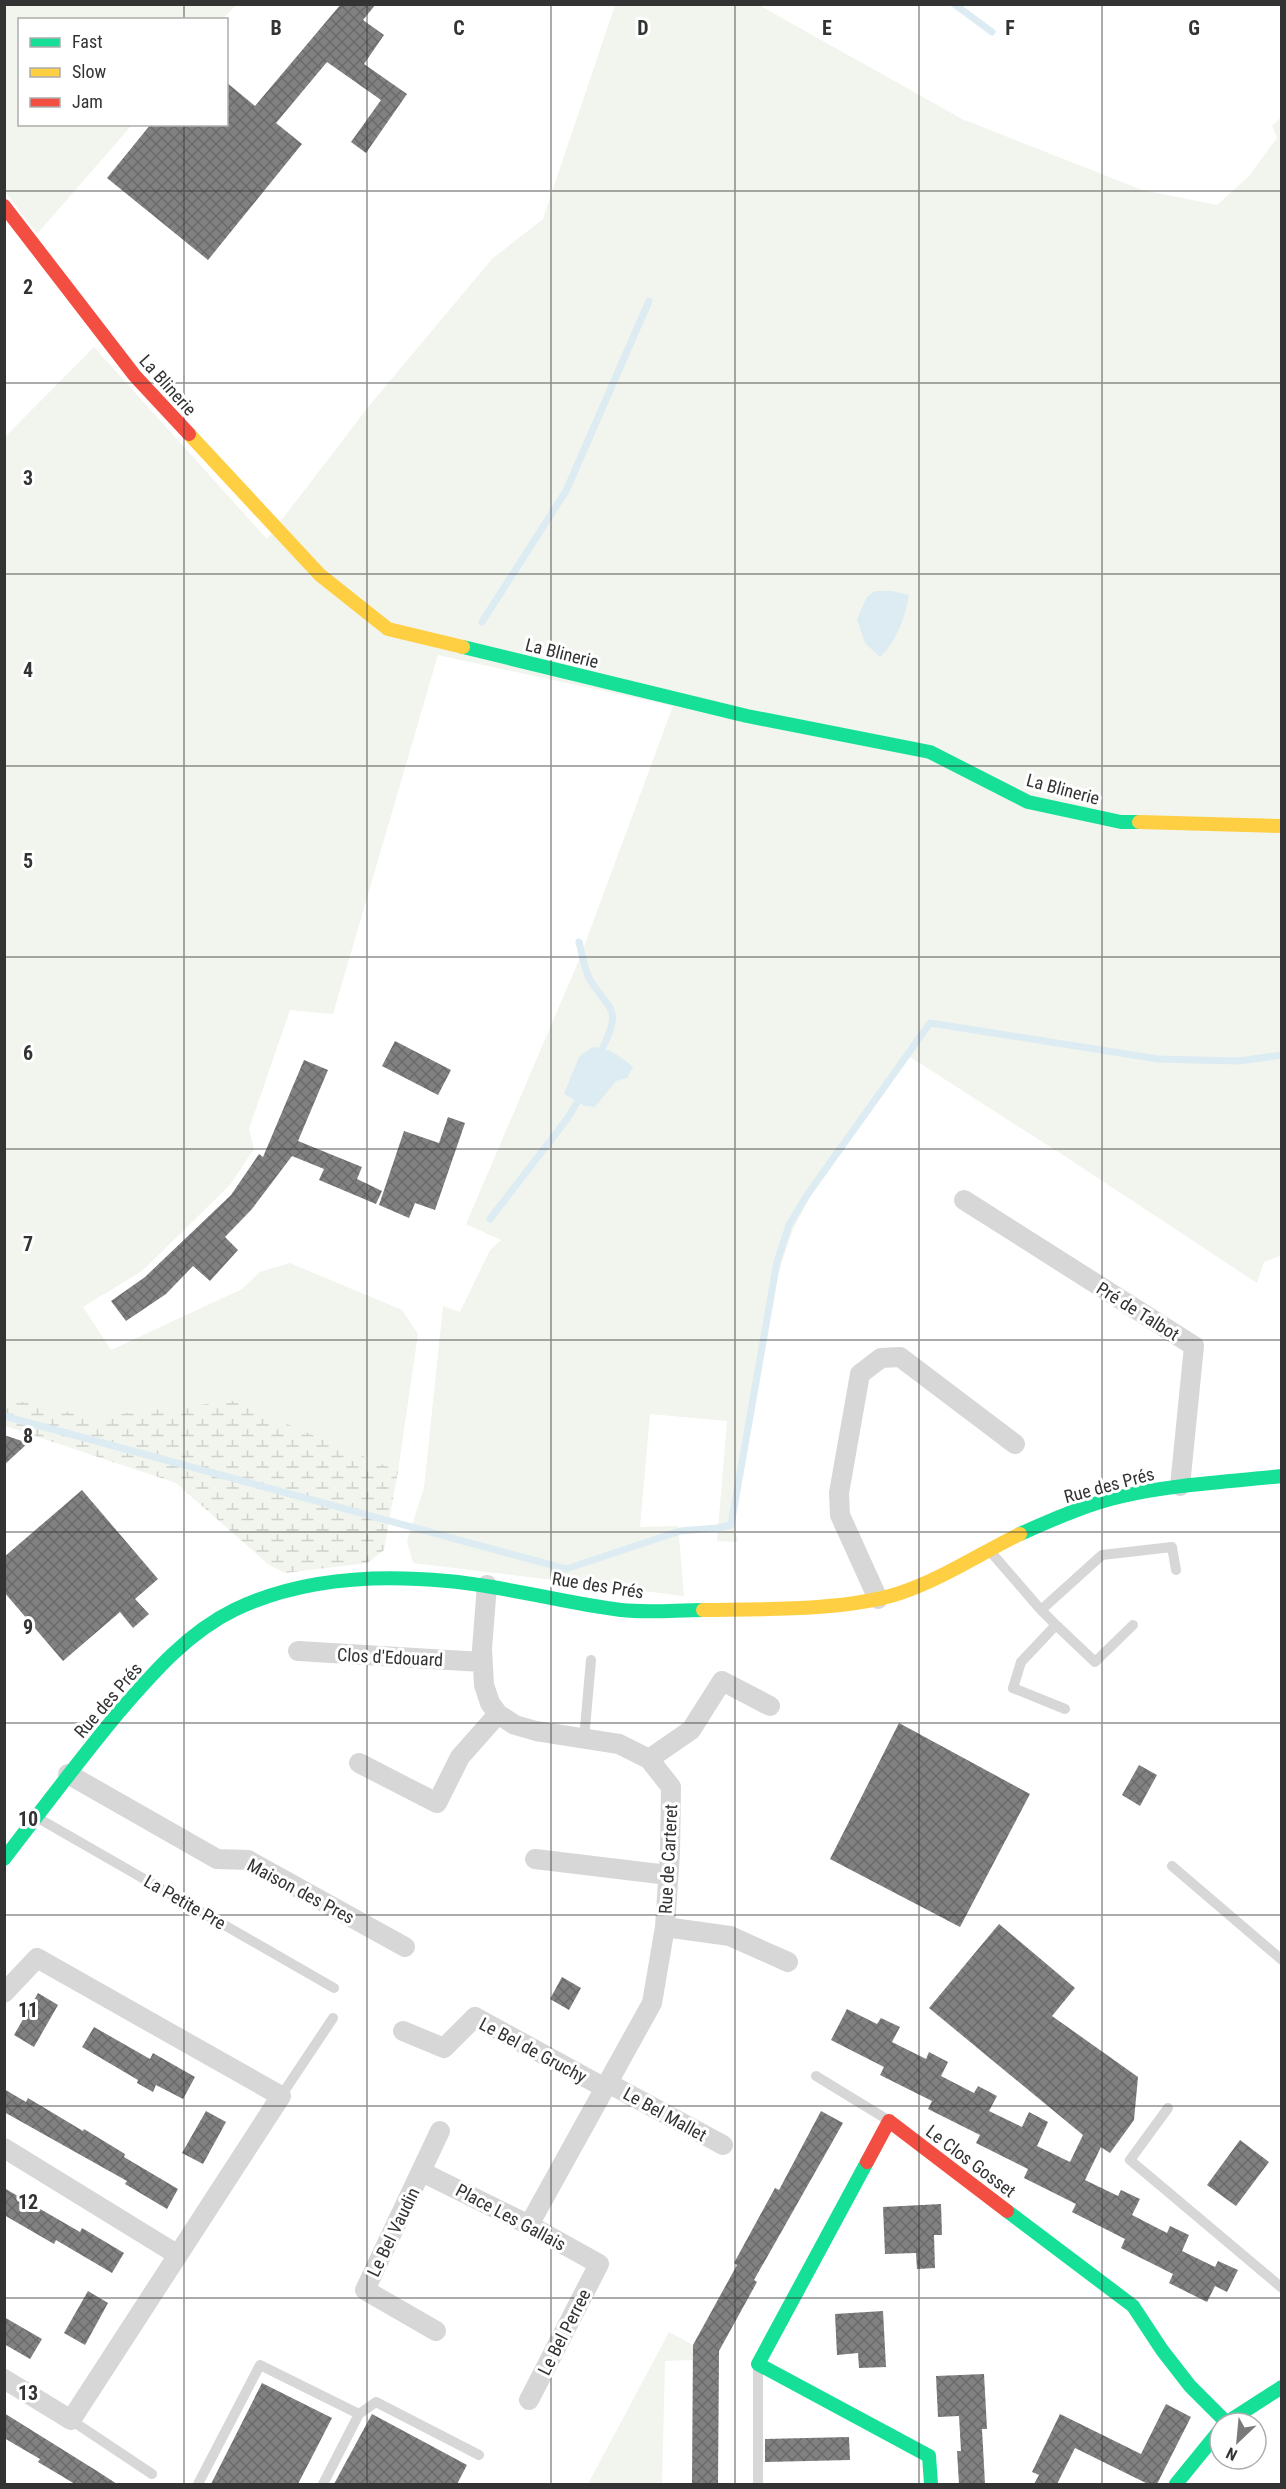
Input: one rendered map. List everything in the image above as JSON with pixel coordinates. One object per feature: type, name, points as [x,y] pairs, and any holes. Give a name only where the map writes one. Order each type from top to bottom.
[{"type":"street","name":"La Blinerie","points":[[4,206],[135,376],[320,575],[388,629],[747,716],[930,752],[1028,802],[1121,822],[1281,826]]},
{"type":"street","name":"Pré de Talbot","points":[[964,1200],[1194,1346],[1180,1485]]},
{"type":"street","points":[[878,1599],[840,1515],[839,1493],[860,1374],[881,1358],[900,1357],[1015,1444]]},
{"type":"street","name":"Rue des Prés","points":[[4,1859],[68,1774],[171,1656],[194,1635],[237,1610],[291,1587],[327,1579],[395,1576],[488,1585],[634,1611],[764,1609],[878,1599],[904,1593],[1074,1510],[1180,1485],[1230,1483],[1281,1476]]},
{"type":"street","points":[[358,1763],[437,1803],[460,1757],[498,1714],[490,1703],[483,1684],[482,1662],[488,1585]]},
{"type":"street","name":"Clos d'Edouard","points":[[298,1651],[482,1662]]},
{"type":"street","points":[[649,1760],[691,1730],[722,1681],[770,1706]]},
{"type":"street","name":"Rue de Carteret","points":[[498,1714],[515,1725],[536,1731],[619,1744],[649,1760],[671,1787],[665,1926],[652,2003],[529,2225]]},
{"type":"street","name":"Maison des Pres","points":[[68,1774],[217,1859],[248,1860],[405,1947]]},
{"type":"street","points":[[534,1858],[668,1875]]},
{"type":"street","points":[[665,1926],[730,1936],[788,1962]]},
{"type":"street","points":[[4,1993],[37,1958],[281,2096],[71,2420],[4,2379]]},
{"type":"street","name":"Le Bel de Gruchy","points":[[403,2031],[444,2048],[475,2018],[606,2086]]},
{"type":"street","name":"Le Bel Mallet","points":[[606,2086],[723,2145]]},
{"type":"street","points":[[889,2121],[758,2364],[929,2456],[931,2484]]},
{"type":"street","name":"Le Clos Gosset","points":[[889,2121],[1133,2306],[1162,2350],[1212,2411]]},
{"type":"street","name":"Le Bel Vaudin","points":[[436,2331],[365,2290],[440,2131]]},
{"type":"street","points":[[4,2148],[178,2255]]},
{"type":"street","name":"Place Les Gallais","points":[[422,2172],[529,2225],[599,2264]]},
{"type":"street","name":"Le Bel Perree","points":[[529,2400],[599,2264]]},
{"type":"street","points":[[1245,2411],[1281,2387]]},
{"type":"street","points":[[1176,2484],[1208,2445]]},
{"type":"lane","points":[[1041,1610],[1102,1555],[1172,1548],[1176,1570]]},
{"type":"lane","points":[[988,1550],[1041,1610],[1095,1662],[1133,1626]]},
{"type":"lane","points":[[1056,1625],[1021,1662],[1013,1688],[1065,1709]]},
{"type":"lane","points":[[585,1739],[591,1660]]},
{"type":"lane","name":"La Petite Pre","points":[[36,1817],[334,1988]]},
{"type":"lane","points":[[1172,1866],[1281,1960]]},
{"type":"lane","points":[[281,2096],[333,2018]]},
{"type":"lane","points":[[816,2076],[889,2121]]},
{"type":"lane","points":[[1168,2108],[1130,2160],[1281,2288]]},
{"type":"lane","points":[[758,2364],[758,2484]]},
{"type":"lane","points":[[198,2484],[260,2366],[359,2414]]},
{"type":"lane","points":[[323,2484],[359,2414],[376,2402],[479,2455]]},
{"type":"lane","points":[[71,2420],[152,2474]]},
{"type":"green space","points":[[5,5],[236,5],[224,18],[18,18],[18,126],[131,126],[37,234],[5,191]]},
{"type":"green space","points":[[615,5],[759,5],[962,119],[1142,190],[1217,205],[1248,177],[1277,138],[1272,126],[1281,117],[1282,1255],[1264,1262],[1257,1283],[910,1057],[810,1197],[793,1229],[777,1277],[734,1525],[738,1542],[717,1541],[727,1421],[650,1414],[640,1527],[678,1526],[684,1596],[413,1563],[407,1541],[424,1488],[443,1306],[460,1312],[490,1250],[501,1240],[466,1224],[579,960],[673,706],[438,655],[333,1014],[290,1010],[249,1129],[254,1149],[230,1185],[142,1271],[83,1307],[111,1350],[242,1289],[260,1272],[290,1263],[402,1310],[418,1334],[398,1471],[233,1401],[91,1417],[5,1398],[5,437],[94,347],[267,539],[369,406],[492,259],[543,219]]},
{"type":"green space","points":[[5,1398],[91,1417],[233,1401],[398,1471],[384,1550],[367,1563],[285,1573],[269,1565],[176,1483],[5,1426]]},
{"type":"green space","points":[[669,2332],[693,2345],[693,2360],[665,2361],[662,2484],[588,2484]]},
{"type":"shaded area","points":[[875,591],[892,591],[909,595],[899,628],[891,644],[880,657],[865,643],[857,619],[867,597]]},
{"type":"shaded area","points":[[592,1047],[614,1053],[633,1067],[627,1078],[616,1081],[595,1107],[585,1106],[564,1094],[579,1057]]},
{"type":"building","points":[[341,4],[376,4],[363,20],[384,35],[364,64],[407,94],[366,153],[351,142],[381,100],[327,62],[276,123],[302,144],[208,260],[107,178],[149,126],[228,126],[228,84],[255,106]]},
{"type":"building","points":[[395,1041],[451,1070],[438,1095],[382,1066]]},
{"type":"building","points":[[304,1060],[328,1070],[298,1141],[362,1167],[357,1179],[382,1191],[376,1204],[319,1180],[324,1169],[292,1156],[252,1209],[225,1237],[238,1250],[210,1281],[193,1266],[166,1294],[126,1321],[111,1301],[145,1277],[231,1195],[259,1154],[263,1157]]},
{"type":"building","points":[[448,1117],[465,1123],[435,1210],[415,1203],[409,1218],[379,1205],[404,1131],[439,1143]]},
{"type":"building","points":[[4,1435],[28,1443],[4,1465]]},
{"type":"building","points":[[82,1490],[158,1579],[135,1599],[149,1614],[133,1628],[120,1612],[63,1661],[4,1592],[4,1557]]},
{"type":"building","points":[[899,1723],[1030,1794],[960,1927],[830,1859]]},
{"type":"building","points":[[1139,1765],[1157,1775],[1140,1806],[1122,1795]]},
{"type":"building","points":[[999,1924],[1075,1988],[1052,2016],[1138,2077],[1134,2120],[1110,2153],[1101,2147],[1085,2180],[1118,2196],[1121,2190],[1140,2199],[1132,2215],[1167,2233],[1170,2226],[1189,2235],[1182,2251],[1215,2267],[1218,2261],[1238,2270],[1227,2292],[1215,2286],[1207,2302],[1169,2283],[1173,2274],[1121,2248],[1125,2239],[1072,2212],[1076,2204],[1024,2178],[1028,2169],[976,2143],[980,2135],[928,2109],[932,2101],[880,2075],[884,2067],[831,2040],[847,2009],[877,2024],[881,2018],[900,2027],[892,2042],[926,2059],[929,2052],[948,2062],[941,2076],[974,2093],[978,2086],[997,2096],[989,2111],[1022,2127],[1029,2112],[1048,2122],[1037,2146],[1070,2162],[1083,2135],[929,2008]]},
{"type":"building","points":[[562,1977],[581,1988],[569,2010],[550,1999]]},
{"type":"building","points":[[38,1993],[58,2005],[34,2047],[14,2035]]},
{"type":"building","points":[[94,2027],[150,2059],[153,2053],[195,2077],[183,2099],[156,2085],[153,2092],[137,2083],[138,2080],[82,2047]]},
{"type":"building","points":[[4,2089],[26,2102],[28,2098],[83,2131],[84,2129],[125,2154],[124,2157],[178,2189],[167,2209],[125,2184],[127,2181],[4,2112]]},
{"type":"building","points":[[206,2111],[226,2122],[203,2164],[182,2153]]},
{"type":"building","points":[[821,2111],[843,2123],[754,2280],[757,2282],[719,2351],[718,2484],[692,2484],[693,2345],[737,2265],[734,2263],[775,2188],[779,2190]]},
{"type":"building","points":[[1240,2140],[1269,2162],[1236,2206],[1207,2185]]},
{"type":"building","points":[[4,2188],[80,2232],[82,2228],[124,2253],[112,2273],[56,2240],[54,2244],[4,2215]]},
{"type":"building","points":[[941,2204],[942,2235],[934,2235],[935,2268],[917,2269],[916,2253],[885,2254],[883,2207]]},
{"type":"building","points":[[88,2291],[108,2303],[85,2345],[64,2333]]},
{"type":"building","points":[[883,2311],[886,2367],[859,2368],[858,2353],[837,2355],[835,2314]]},
{"type":"building","points":[[4,2317],[42,2339],[30,2359],[4,2344]]},
{"type":"building","points":[[984,2374],[987,2429],[982,2429],[985,2484],[959,2484],[957,2451],[961,2451],[959,2416],[938,2417],[936,2376]]},
{"type":"building","points":[[262,2383],[332,2418],[298,2484],[211,2484]]},
{"type":"building","points":[[1166,2404],[1191,2417],[1157,2484],[1148,2484],[1075,2448],[1057,2484],[1034,2484],[1039,2475],[1032,2472],[1060,2414],[1141,2454]]},
{"type":"building","points":[[4,2413],[117,2484],[75,2484],[38,2462],[40,2459],[4,2438]]},
{"type":"building","points":[[372,2414],[467,2465],[457,2484],[334,2484]]},
{"type":"building","points":[[849,2437],[850,2460],[765,2462],[765,2439]]},
{"type":"waterway","points":[[954,4],[992,32]]},
{"type":"waterway","points":[[482,622],[566,491],[649,301]]},
{"type":"waterway","points":[[579,942],[589,978],[613,1016],[603,1047]]},
{"type":"waterway","points":[[4,1416],[566,1569],[680,1531],[731,1525],[777,1262],[789,1225],[807,1195],[930,1023],[1158,1059],[1239,1061],[1282,1055]]},
{"type":"waterway","points":[[490,1219],[567,1119],[578,1101]]},
{"type":"traffic: fast","points":[[463,647],[747,716],[930,752],[1028,802],[1121,822],[1139,822]]},
{"type":"traffic: fast","points":[[1020,1534],[1058,1517],[1123,1496],[1182,1486],[1282,1476]]},
{"type":"traffic: fast","points":[[4,1859],[104,1730],[157,1669],[186,1642],[217,1619],[259,1599],[311,1585],[392,1578],[469,1583],[621,1610],[703,1610]]},
{"type":"traffic: fast","points":[[867,2162],[758,2364],[929,2456],[931,2484]]},
{"type":"traffic: fast","points":[[1007,2211],[1133,2306],[1162,2350],[1190,2386],[1215,2411]]},
{"type":"traffic: fast","points":[[1245,2411],[1282,2387]]},
{"type":"traffic: fast","points":[[1176,2484],[1208,2445]]},
{"type":"traffic: slow","points":[[189,434],[320,575],[388,629],[463,647]]},
{"type":"traffic: slow","points":[[1139,822],[1282,826]]},
{"type":"traffic: slow","points":[[703,1610],[803,1608],[879,1599],[931,1581],[1020,1534]]},
{"type":"traffic: jam","points":[[4,206],[135,376],[189,434]]},
{"type":"traffic: jam","points":[[867,2162],[889,2121],[1007,2211]]}]
